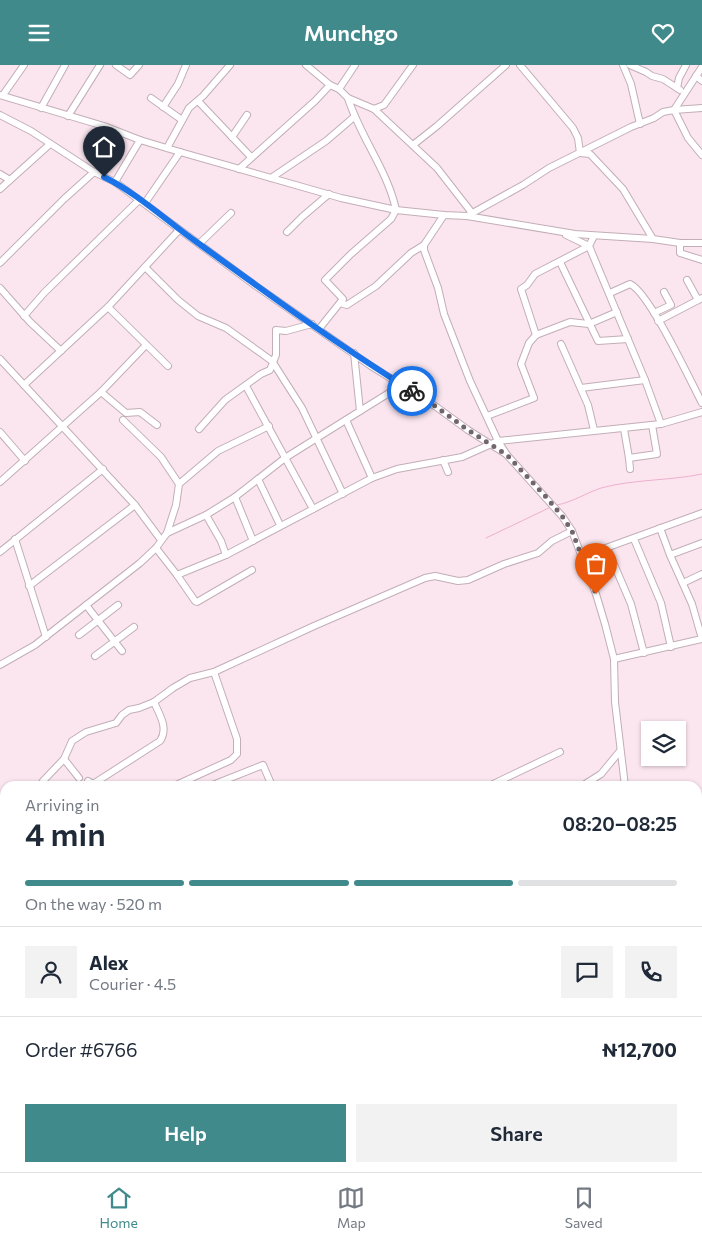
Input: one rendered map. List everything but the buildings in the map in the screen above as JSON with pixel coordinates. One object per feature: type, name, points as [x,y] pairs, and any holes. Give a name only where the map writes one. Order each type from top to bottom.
[{"type":"street","points":[[24,65],[2,95],[104,126],[140,140],[329,194],[396,210],[444,215],[470,214],[594,237],[702,243]]},
{"type":"street","points":[[41,107],[65,65]]},
{"type":"street","points":[[68,116],[100,65]]},
{"type":"street","points":[[116,65],[130,75],[138,65]]},
{"type":"street","points":[[163,107],[178,85],[186,65]]},
{"type":"street","points":[[167,148],[189,107],[198,101],[230,65]]},
{"type":"street","points":[[306,65],[330,85],[339,89],[348,98],[374,109],[437,168],[470,214]]},
{"type":"street","points":[[339,89],[355,65]]},
{"type":"street","points":[[374,109],[384,105],[413,65]]},
{"type":"street","points":[[413,145],[438,126],[506,65]]},
{"type":"street","points":[[520,65],[573,128],[578,138],[580,153]]},
{"type":"street","points":[[623,65],[631,84],[640,124]]},
{"type":"street","points":[[630,65],[652,76],[663,79],[684,92]]},
{"type":"street","points":[[677,89],[679,78],[686,65]]},
{"type":"street","points":[[674,110],[702,67]]},
{"type":"street","points":[[696,76],[702,81]]},
{"type":"street","points":[[240,169],[330,85]]},
{"type":"street","points":[[151,98],[182,120]]},
{"type":"street","points":[[319,329],[343,299],[325,280],[391,219],[396,210],[389,187],[354,117],[348,98]]},
{"type":"street","points":[[198,101],[251,157]]},
{"type":"street","points":[[470,214],[523,185],[549,168],[663,112],[702,109]]},
{"type":"street","points":[[674,110],[688,138],[702,155]]},
{"type":"street","points":[[0,115],[31,131],[94,172],[115,182],[256,286],[435,406],[489,445],[507,455]]},
{"type":"street","points":[[232,137],[248,115]]},
{"type":"street","points":[[271,178],[326,141],[354,117]]},
{"type":"street","points":[[115,182],[140,140]]},
{"type":"street","points":[[0,189],[50,143]]},
{"type":"street","points":[[24,316],[44,293],[142,201],[180,152]]},
{"type":"street","points":[[580,153],[590,154],[623,189],[653,239]]},
{"type":"street","points":[[0,263],[94,172]]},
{"type":"street","points":[[0,174],[10,180]]},
{"type":"street","points":[[287,232],[329,194]]},
{"type":"street","points":[[199,244],[232,213]]},
{"type":"street","points":[[340,303],[347,305],[376,286],[411,253],[424,245],[444,215]]},
{"type":"street","points":[[24,385],[108,307],[179,231]]},
{"type":"street","points":[[559,232],[589,246],[610,293],[661,424]]},
{"type":"street","points":[[536,335],[521,289],[527,285],[535,274],[589,246],[594,237]]},
{"type":"street","points":[[680,243],[680,253],[702,260]]},
{"type":"street","points":[[424,245],[444,314],[470,381],[498,441],[507,455],[562,516],[572,531],[596,594],[614,659],[615,702],[624,781]]},
{"type":"street","points":[[560,262],[598,341],[628,339]]},
{"type":"street","points":[[145,267],[178,300],[198,316],[226,327],[274,362],[302,408],[343,494]]},
{"type":"street","points":[[658,321],[700,299],[687,280]]},
{"type":"street","points":[[610,293],[628,284],[643,295],[702,403]]},
{"type":"street","points":[[0,288],[24,316],[61,351]]},
{"type":"street","points":[[654,313],[671,305],[664,292]]},
{"type":"street","points":[[108,307],[168,366]]},
{"type":"street","points":[[487,416],[534,398],[522,364],[529,343],[536,335],[570,322],[589,324],[617,312]]},
{"type":"street","points":[[199,429],[225,400],[261,374],[270,370],[276,355],[276,330],[286,331],[312,324]]},
{"type":"street","points":[[561,344],[588,405],[594,430]]},
{"type":"street","points":[[0,482],[101,392],[146,345]]},
{"type":"street","points":[[354,353],[360,411]]},
{"type":"street","points":[[0,359],[62,428],[103,469],[135,505],[161,540]]},
{"type":"street","points":[[581,388],[645,380]]},
{"type":"street","points":[[167,533],[206,515],[235,497],[285,458],[389,393],[397,382]]},
{"type":"street","points":[[246,386],[313,509]]},
{"type":"street","points":[[101,392],[126,413],[140,412],[157,425]]},
{"type":"street","points":[[177,575],[226,555],[372,478],[397,469],[462,457],[498,441],[661,424],[702,412]]},
{"type":"street","points":[[123,420],[161,457],[180,484]]},
{"type":"street","points":[[346,420],[372,478]]},
{"type":"street","points":[[628,458],[657,454],[652,425]]},
{"type":"street","points":[[0,665],[26,652],[140,563],[156,548],[167,533],[180,484],[218,451],[269,426]]},
{"type":"street","points":[[624,429],[630,469]]},
{"type":"street","points":[[0,432],[25,461]]},
{"type":"street","points":[[443,460],[448,472]]},
{"type":"street","points":[[0,552],[103,469]]},
{"type":"street","points":[[258,479],[280,525]]},
{"type":"street","points":[[235,497],[254,541]]},
{"type":"street","points":[[30,586],[135,505]]},
{"type":"street","points":[[581,557],[702,513]]},
{"type":"street","points":[[206,515],[221,541],[226,555]]},
{"type":"street","points":[[614,659],[702,639],[692,604],[660,528]]},
{"type":"street","points":[[43,781],[64,759],[72,741],[82,734],[116,723],[129,710],[154,702],[173,687],[190,678],[214,672],[425,578],[435,575],[453,581],[468,580],[504,564],[538,553],[552,541],[572,531]]},
{"type":"street","points":[[15,539],[46,637]]},
{"type":"street","points":[[634,539],[662,603],[671,647]]},
{"type":"street","points":[[670,555],[702,543]]},
{"type":"street","points":[[156,548],[197,602],[252,570]]},
{"type":"street","points":[[607,548],[632,604],[644,653]]},
{"type":"street","points":[[682,583],[702,575]]},
{"type":"street","points":[[86,605],[122,651]]},
{"type":"street","points":[[79,635],[118,605]]},
{"type":"street","points":[[95,656],[134,627]]},
{"type":"street","points":[[185,781],[231,760],[237,754],[237,739],[214,672]]},
{"type":"street","points":[[96,781],[145,752],[163,737],[164,725],[154,702]]},
{"type":"street","points":[[590,781],[601,774],[620,751]]},
{"type":"street","points":[[500,781],[560,752]]},
{"type":"street","points":[[64,759],[79,778]]},
{"type":"street","points":[[223,781],[263,765],[270,781]]},
{"type":"waterway","points":[[557,505],[613,485],[702,474]]},
{"type":"waterway","points":[[486,538],[551,507]]},
{"type":"way so far","points":[[412,391],[489,445],[507,455],[547,498],[572,531],[596,594]]},
{"type":"route","points":[[104,177],[115,182],[145,203],[179,231],[256,286],[372,366],[412,391]]}]
